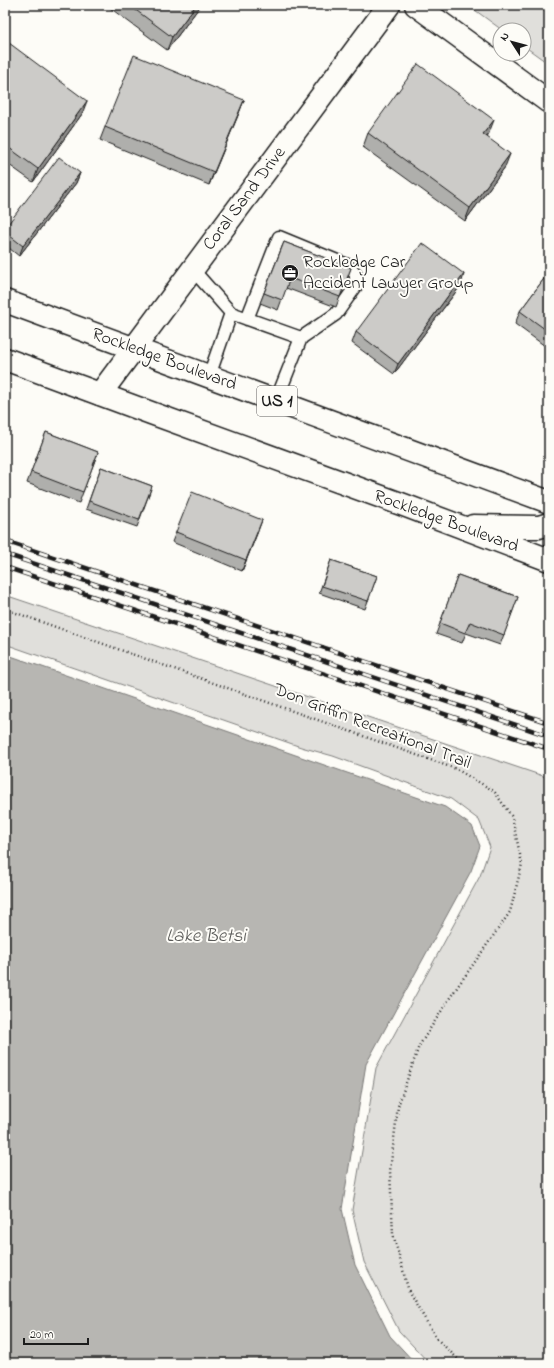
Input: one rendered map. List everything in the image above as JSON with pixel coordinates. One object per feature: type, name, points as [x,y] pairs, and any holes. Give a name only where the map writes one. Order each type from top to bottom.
[{"type":"main road","name":"Coral Sand Drive","points":[[100,394],[389,5]]},
{"type":"main road","points":[[416,5],[549,102]]},
{"type":"main road","name":"Rockledge Boulevard","points":[[5,301],[549,502]]},
{"type":"main road","name":"Rockledge Boulevard","points":[[5,359],[401,504],[549,560]]},
{"type":"main road","points":[[458,526],[539,527],[549,524]]},
{"type":"lane","points":[[247,319],[279,237],[347,264],[356,274],[356,286],[336,314],[301,338],[276,401]]},
{"type":"lane","points":[[193,270],[230,313],[301,338]]},
{"type":"lane","points":[[209,376],[230,313]]},
{"type":"path","name":"Don Griffin Recreational Trail","points":[[5,609],[456,769],[494,791],[512,817],[522,864],[510,912],[451,996],[419,1046],[398,1106],[390,1171],[393,1234],[409,1292],[437,1339],[462,1363]]},
{"type":"shaded area","points":[[468,5],[549,5],[549,64],[532,52],[532,22],[492,23]]},
{"type":"shaded area","points":[[5,595],[549,778],[549,1363],[429,1363],[399,1331],[364,1262],[352,1210],[376,1068],[480,876],[490,847],[479,820],[451,799],[333,756],[301,747],[5,644]]},
{"type":"water","name":"Lake Betsi","points":[[5,654],[445,807],[472,826],[480,846],[471,871],[366,1064],[342,1209],[355,1265],[390,1336],[415,1363],[5,1363]]},
{"type":"building","points":[[129,5],[196,5],[172,37]]},
{"type":"building","points":[[5,40],[87,101],[38,169],[5,145]]},
{"type":"building","points":[[134,55],[244,100],[214,172],[105,127]]},
{"type":"building","points":[[418,64],[494,120],[483,134],[510,154],[470,208],[368,133]]},
{"type":"building","points":[[59,157],[80,173],[23,246],[5,232],[5,228]]},
{"type":"building","points":[[284,242],[351,268],[340,297],[290,278],[282,300],[264,293]]},
{"type":"building","points":[[422,243],[464,274],[398,364],[356,332]]},
{"type":"building","points":[[549,272],[549,332],[520,311]]},
{"type":"building","points":[[46,432],[98,452],[83,492],[31,472]]},
{"type":"building","points":[[101,467],[152,486],[139,520],[89,501]]},
{"type":"building","points":[[192,492],[262,520],[246,560],[176,532]]},
{"type":"building","points":[[331,560],[377,576],[368,601],[322,586]]},
{"type":"building","points":[[458,575],[518,597],[504,635],[470,622],[465,633],[440,623]]},
{"type":"railway","points":[[5,541],[549,723]]},
{"type":"railway","points":[[5,554],[549,736]]},
{"type":"railway","points":[[5,567],[549,749]]},
{"type":"place","name":"Rockledge Car Accident Lawyer Group","points":[[290,273]]}]
